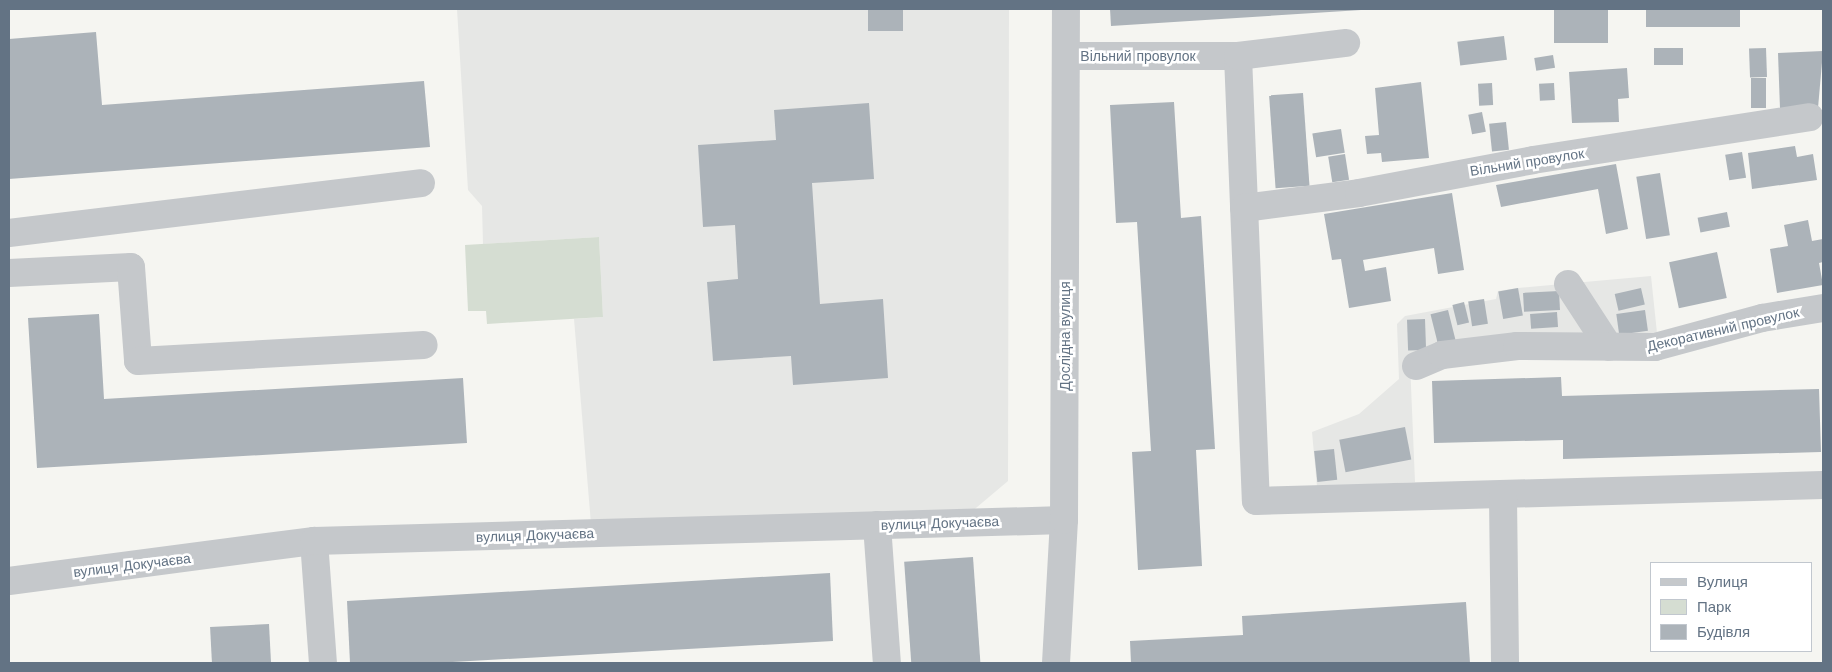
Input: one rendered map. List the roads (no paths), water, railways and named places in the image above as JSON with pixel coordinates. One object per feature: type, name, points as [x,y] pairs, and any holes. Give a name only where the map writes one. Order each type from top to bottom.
[{"type":"street","name":"Дослідна вулиця","points":[[1056,663],[1064,520],[1066,9]]},
{"type":"street","name":"Вільний провулок","points":[[1066,56],[1238,56],[1346,43]]},
{"type":"street","points":[[1238,56],[1256,501],[1503,498],[1823,486]]},
{"type":"street","name":"Вільний провулок","points":[[1244,208],[1359,193],[1524,161],[1810,117]]},
{"type":"street","points":[[9,233],[421,183]]},
{"type":"street","points":[[9,273],[131,267],[138,361],[424,345]]},
{"type":"street","points":[[1568,284],[1609,347]]},
{"type":"street","name":"Декоративний провулок","points":[[1416,366],[1442,355],[1517,346],[1655,347],[1762,318],[1823,308]]},
{"type":"street","points":[[1503,498],[1505,663]]},
{"type":"street","name":"вулиця Докучаєва","points":[[9,580],[314,541],[1064,520]]},
{"type":"street","points":[[877,525],[887,663]]},
{"type":"street","points":[[314,541],[323,663]]}]
